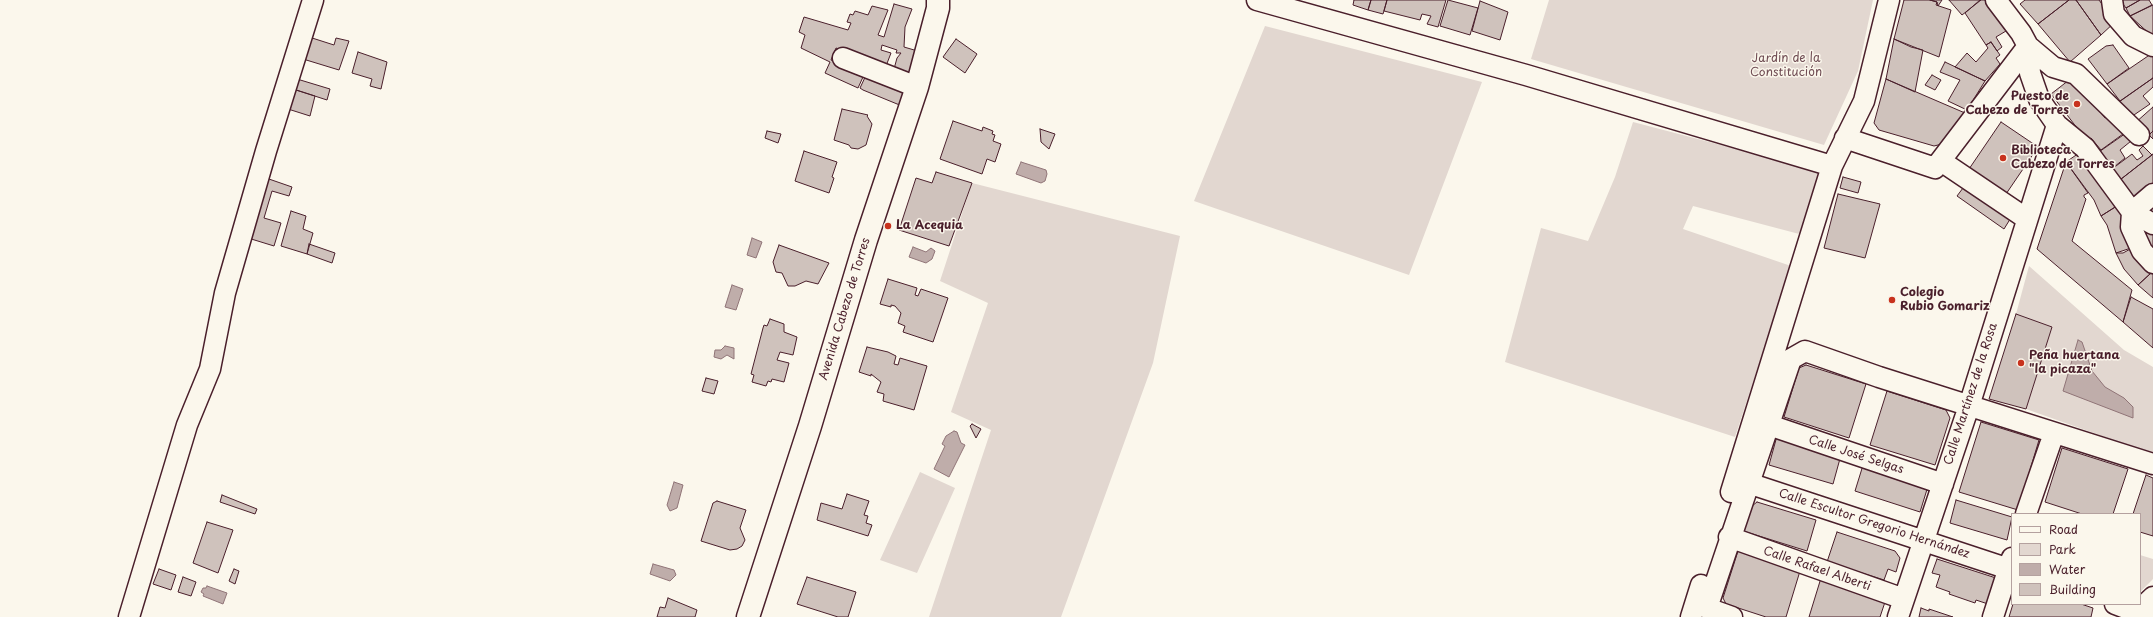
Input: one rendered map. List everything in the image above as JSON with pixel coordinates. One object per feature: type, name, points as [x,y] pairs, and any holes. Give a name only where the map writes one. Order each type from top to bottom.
[{"type":"street","points":[[129,617],[187,425],[210,370],[225,293],[266,151],[313,0]]},
{"type":"street","name":"Avenida Cabezo de Torres","points":[[748,617],[810,426],[866,240],[917,87],[938,8],[938,0]]},
{"type":"street","points":[[1257,0],[1526,76],[1832,166]]},
{"type":"street","points":[[1306,0],[1487,52]]},
{"type":"street","points":[[1732,617],[1707,608],[1729,538],[1742,481],[1832,166],[1864,101],[1889,0]]},
{"type":"street","points":[[1996,0],[2021,33],[2028,46],[2053,67],[2076,74],[2139,135]]},
{"type":"street","points":[[2110,5],[2133,36],[2153,46]]},
{"type":"street","points":[[1845,138],[1935,168],[2028,46]]},
{"type":"street","points":[[2028,46],[2030,73],[2039,99],[2057,125],[2085,148],[2132,212],[2153,224]]},
{"type":"street","points":[[843,58],[917,87]]},
{"type":"street","name":"Calle Martínez de la Rosa","points":[[1901,608],[1925,541],[1969,406],[2057,125]]},
{"type":"street","points":[[1941,161],[2027,219]]},
{"type":"street","points":[[2153,194],[2132,212],[2131,228],[2142,251],[2153,263]]},
{"type":"street","points":[[1691,617],[1742,481],[1769,425],[1792,359],[1805,351],[1969,406],[2153,464]]},
{"type":"street","name":"Calle José Selgas","points":[[1769,425],[1943,484]]},
{"type":"street","points":[[2026,513],[2054,433]]},
{"type":"street","name":"Calle Escultor Gregorio Hernández","points":[[1742,481],[1925,541],[2011,566]]},
{"type":"street","name":"Calle Rafael Alberti","points":[[1729,538],[1901,608]]},
{"type":"street","points":[[1993,617],[2011,566]]},
{"type":"street","points":[[2117,605],[2140,615],[2153,597]]},
{"type":"green space","name":"Jardín de la Constitución","points":[[1549,0],[1873,0],[1858,71],[1824,145],[1531,59]]},
{"type":"green space","points":[[1265,26],[1482,82],[1409,275],[1194,201]]},
{"type":"green space","points":[[1633,122],[1820,171],[1803,235],[1693,206],[1683,229],[1791,266],[1735,437],[1505,362],[1541,228],[1588,241],[1615,177]]},
{"type":"green space","points":[[972,183],[1180,236],[1153,363],[1061,617],[929,617],[991,430],[951,412],[988,303],[940,281]]},
{"type":"green space","points":[[2029,266],[2124,350],[2153,367],[2153,454],[2026,409],[2052,327],[2016,314]]},
{"type":"green space","points":[[920,472],[955,488],[917,573],[880,560]]},
{"type":"green space","points":[[2141,555],[2153,559],[2153,579],[2141,591]]},
{"type":"water","points":[[1021,162],[1046,170],[1047,174],[1045,181],[1041,183],[1016,174]]},
{"type":"water","points":[[752,238],[762,242],[756,258],[747,255]]},
{"type":"water","points":[[913,247],[926,252],[931,248],[935,251],[932,259],[926,263],[909,257]]},
{"type":"water","points":[[732,285],[743,289],[736,310],[725,307]]},
{"type":"water","points":[[2078,340],[2082,342],[2092,371],[2105,387],[2124,398],[2133,407],[2133,418],[2063,391]]},
{"type":"water","points":[[725,346],[734,348],[734,359],[727,355],[721,359],[714,357],[715,350],[721,350]]},
{"type":"water","points":[[954,431],[957,432],[961,443],[965,445],[949,477],[934,469],[945,446],[942,444],[946,436]]},
{"type":"water","points":[[674,482],[683,485],[677,508],[670,511],[667,505]]},
{"type":"water","points":[[653,564],[674,570],[676,575],[670,581],[650,574]]},
{"type":"water","points":[[207,586],[227,593],[223,604],[203,596],[204,594],[201,592],[203,588],[206,588]]},
{"type":"building","points":[[1354,0],[1371,0],[1368,10],[1353,5]]},
{"type":"building","points":[[1371,0],[1387,0],[1383,14],[1368,10]]},
{"type":"building","points":[[1387,0],[1446,0],[1438,27],[1427,24],[1431,16],[1422,14],[1420,20],[1384,11]]},
{"type":"building","points":[[1448,0],[1478,8],[1470,35],[1440,26]]},
{"type":"building","points":[[1904,0],[1930,0],[1937,2],[1936,5],[1951,10],[1939,57],[1894,39]]},
{"type":"building","points":[[1930,0],[1942,0],[1938,6],[1937,2]]},
{"type":"building","points":[[1949,0],[1981,0],[1962,15]]},
{"type":"building","points":[[1980,0],[1985,0],[2006,31],[1996,37],[2002,47],[1997,51],[1991,42],[1986,45],[1965,13]]},
{"type":"building","points":[[2025,0],[2069,0],[2038,24],[2020,4]]},
{"type":"building","points":[[2069,0],[2076,0],[2101,35],[2070,62],[2038,24]]},
{"type":"building","points":[[2076,0],[2099,0],[2115,22],[2101,35]]},
{"type":"building","points":[[2120,0],[2140,0],[2126,8]]},
{"type":"building","points":[[2140,0],[2149,0],[2152,5],[2130,16],[2126,8]]},
{"type":"building","points":[[1480,1],[1508,12],[1500,40],[1472,31]]},
{"type":"building","points":[[894,4],[912,9],[905,27],[904,47],[921,52],[915,76],[894,69],[897,58],[901,53],[896,53],[897,50],[882,45],[881,50],[891,53],[886,66],[836,48],[831,60],[847,67],[845,70],[863,77],[858,88],[825,73],[830,62],[801,48],[805,35],[799,32],[804,17],[848,30],[851,23],[847,22],[850,14],[853,15],[855,11],[868,15],[872,6],[888,10],[878,35],[884,37]]},
{"type":"building","points":[[2153,5],[2153,37],[2130,16]]},
{"type":"building","points":[[309,37],[334,45],[336,38],[349,41],[339,70],[303,59]]},
{"type":"building","points":[[956,39],[977,54],[965,73],[943,57]]},
{"type":"building","points":[[1894,39],[1911,47],[1923,50],[1915,92],[1886,79]]},
{"type":"building","points":[[1991,42],[2000,55],[1996,58],[2000,64],[1985,81],[1955,67],[1967,53],[1976,62],[1988,48],[1986,45]]},
{"type":"building","points":[[2113,45],[2129,68],[2107,84],[2088,59],[2106,46]]},
{"type":"building","points":[[358,52],[387,62],[381,89],[370,86],[372,79],[352,73]]},
{"type":"building","points":[[2151,54],[2153,57],[2153,78],[2120,101],[2107,84]]},
{"type":"building","points":[[1945,62],[1985,81],[1967,110],[1948,101],[1960,80],[1940,72]]},
{"type":"building","points":[[868,71],[876,82],[883,85],[884,81],[907,91],[902,106],[860,88]]},
{"type":"building","points":[[1932,75],[1941,80],[1935,90],[1925,85]]},
{"type":"building","name":"Puesto de Cabezo de Torres","points":[[2073,77],[2105,118],[2110,115],[2123,134],[2101,150],[2091,138],[2087,141],[2051,94]]},
{"type":"building","points":[[2153,78],[2153,87],[2143,96],[2150,104],[2131,117],[2119,102]]},
{"type":"building","points":[[297,79],[330,89],[327,100],[293,89]]},
{"type":"building","points":[[1886,79],[1965,113],[1942,144],[1934,146],[1879,130],[1874,123]]},
{"type":"building","points":[[293,89],[315,96],[310,116],[288,109]]},
{"type":"building","points":[[2153,107],[2153,131],[2149,135],[2135,123]]},
{"type":"building","points":[[842,109],[868,115],[867,116],[872,124],[866,145],[858,149],[851,148],[849,145],[834,140]]},
{"type":"building","points":[[953,121],[982,131],[983,127],[993,131],[992,134],[995,135],[993,141],[1001,144],[995,162],[987,159],[982,174],[940,159]]},
{"type":"building","name":"Biblioteca Cabezo de Torres","points":[[2001,122],[2038,147],[2006,194],[1969,169]]},
{"type":"building","points":[[1040,129],[1055,134],[1049,149],[1041,142]]},
{"type":"building","points":[[767,131],[781,134],[778,143],[765,138]]},
{"type":"building","points":[[2129,131],[2136,137],[2120,150],[2125,158],[2108,172],[2096,154]]},
{"type":"building","points":[[2153,131],[2153,139],[2149,135]]},
{"type":"building","points":[[2143,146],[2152,155],[2116,183],[2108,172],[2132,154],[2137,160],[2143,156],[2139,150]]},
{"type":"building","points":[[804,151],[837,162],[829,193],[795,181]]},
{"type":"building","points":[[2082,151],[2120,204],[2101,216],[2094,200],[2066,162]]},
{"type":"building","points":[[2153,154],[2153,190],[2136,206],[2116,183]]},
{"type":"building","points":[[2066,162],[2088,193],[2084,195],[2086,199],[2072,241],[2132,290],[2123,322],[2037,249]]},
{"type":"building","points":[[936,172],[972,183],[949,246],[899,230],[916,178],[932,183]]},
{"type":"building","points":[[1843,177],[1861,182],[1858,193],[1840,188]]},
{"type":"building","points":[[266,178],[292,187],[289,196],[272,191],[264,218],[281,223],[274,246],[248,238]]},
{"type":"building","points":[[1966,184],[2012,216],[2004,229],[1957,196]]},
{"type":"building","points":[[1838,194],[1880,204],[1865,258],[1824,248]]},
{"type":"building","points":[[2120,204],[2134,247],[2123,253],[2116,253],[2107,225],[2101,216]]},
{"type":"building","points":[[291,211],[306,216],[303,229],[313,233],[307,254],[281,246]]},
{"type":"building","points":[[2152,225],[2153,226],[2153,254],[2140,237]]},
{"type":"building","points":[[309,244],[335,253],[332,263],[307,254]]},
{"type":"building","points":[[779,245],[829,263],[818,284],[806,281],[795,286],[788,286],[782,273],[776,272],[773,262]]},
{"type":"building","points":[[2134,247],[2151,273],[2138,285],[2124,269],[2116,253]]},
{"type":"building","points":[[2151,273],[2153,274],[2153,298],[2138,285]]},
{"type":"building","points":[[888,279],[917,288],[915,295],[918,296],[921,289],[948,298],[933,342],[903,332],[905,326],[898,323],[901,313],[895,306],[891,305],[891,307],[880,304]]},
{"type":"building","points":[[2131,297],[2153,309],[2153,348],[2123,322]]},
{"type":"building","name":"Peña huertana \"la picaza\"","points":[[2016,314],[2052,327],[2026,409],[1989,399]]},
{"type":"building","points":[[770,319],[784,324],[784,332],[797,337],[793,355],[780,352],[777,360],[789,363],[784,382],[772,379],[771,382],[768,381],[766,386],[752,382],[754,375],[751,374],[764,325],[767,326]]},
{"type":"building","points":[[867,347],[888,352],[896,356],[894,364],[898,365],[900,358],[927,366],[914,410],[883,401],[884,394],[877,392],[881,382],[871,374],[871,376],[859,372]]},
{"type":"building","points":[[1806,365],[1866,384],[1849,438],[1784,417],[1799,368]]},
{"type":"building","points":[[706,378],[718,381],[714,394],[702,391]]},
{"type":"building","points":[[1887,391],[1946,410],[1950,418],[1935,465],[1870,445]]},
{"type":"building","points":[[1981,422],[2039,440],[2018,510],[1959,492]]},
{"type":"building","points":[[972,424],[981,429],[976,438],[970,426]]},
{"type":"building","points":[[1777,436],[1841,455],[1833,484],[1769,465]]},
{"type":"building","points":[[2062,448],[2128,469],[2113,513],[2079,513],[2045,502]]},
{"type":"building","points":[[1864,462],[1929,483],[1920,512],[1855,491]]},
{"type":"building","points":[[2146,475],[2153,478],[2153,536],[2141,532],[2141,513],[2133,513]]},
{"type":"building","points":[[847,494],[869,501],[864,515],[868,516],[866,523],[872,525],[868,536],[817,520],[821,503],[842,509]]},
{"type":"building","points":[[222,495],[257,509],[255,514],[220,502]]},
{"type":"building","points":[[1956,500],[2011,517],[2007,540],[1950,523]]},
{"type":"building","points":[[717,501],[746,510],[740,528],[745,540],[742,546],[737,549],[730,550],[701,541],[713,503]]},
{"type":"building","points":[[1757,502],[1816,520],[1807,551],[1743,531],[1752,506]]},
{"type":"building","points":[[207,522],[233,530],[218,573],[193,563]]},
{"type":"building","points":[[1837,532],[1895,551],[1900,558],[1896,572],[1888,569],[1884,580],[1827,562]]},
{"type":"building","points":[[1738,551],[1800,571],[1786,617],[1766,617],[1726,604],[1723,598]]},
{"type":"building","points":[[1937,559],[1996,578],[1988,604],[1976,600],[1975,603],[1949,594],[1950,592],[1936,587],[1940,575],[1932,573]]},
{"type":"building","points":[[159,569],[176,575],[171,590],[153,584]]},
{"type":"building","points":[[234,569],[239,571],[235,584],[229,581]]},
{"type":"building","points":[[183,577],[196,582],[191,596],[178,592]]},
{"type":"building","points":[[807,577],[856,592],[848,617],[838,617],[797,604]]},
{"type":"building","points":[[1821,578],[1886,599],[1880,617],[1809,617]]},
{"type":"building","points":[[668,598],[697,610],[695,617],[657,617],[660,607],[665,608]]},
{"type":"building","points":[[2013,605],[2084,605],[2093,608],[2091,617],[2009,617]]},
{"type":"building","points":[[1921,608],[1929,611],[1929,609],[1953,617],[1919,617]]},
{"type":"place","name":"Puesto de Cabezo de Torres","points":[[2077,104]]},
{"type":"place","name":"Biblioteca Cabezo de Torres","points":[[2003,158]]},
{"type":"place","name":"La Acequia","points":[[888,226]]},
{"type":"place","name":"Colegio Rubio Gomariz","points":[[1892,300]]},
{"type":"place","name":"Peña huertana \"la picaza\"","points":[[2021,363]]}]
